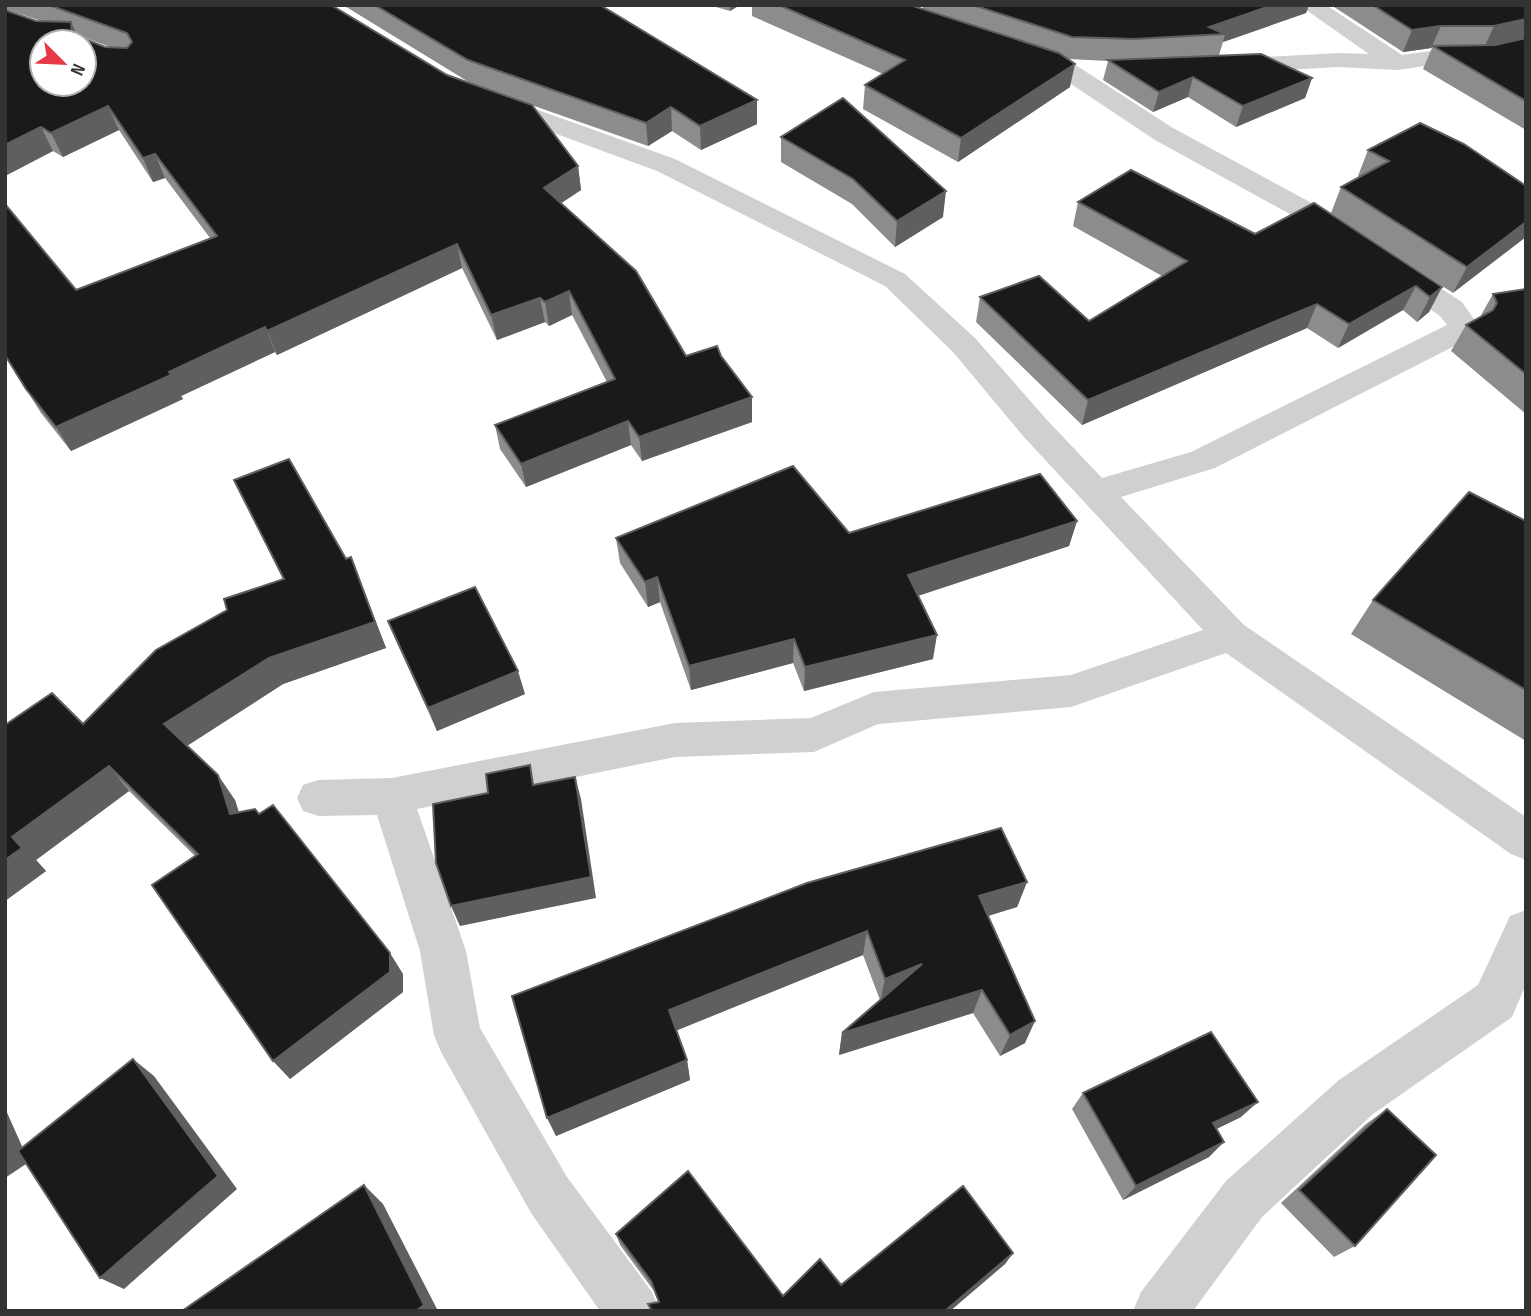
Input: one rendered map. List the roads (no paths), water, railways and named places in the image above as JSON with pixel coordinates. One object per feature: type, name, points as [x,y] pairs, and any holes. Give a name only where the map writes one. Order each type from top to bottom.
[{"type":"street","points":[[1310,5],[1398,63]]},
{"type":"street","points":[[1199,67],[1339,60],[1398,63],[1431,58],[1485,58],[1526,47]]},
{"type":"street","points":[[1039,60],[1065,69],[1164,134],[1297,207],[1369,254],[1465,308],[1465,328],[1203,460],[1095,492]]},
{"type":"street","points":[[1065,69],[1104,70]]},
{"type":"street","points":[[462,91],[666,164],[895,279],[964,345],[1095,492],[1231,636],[1526,841]]},
{"type":"street","points":[[318,798],[392,796],[675,740],[814,735],[874,708],[1071,691],[1231,636]]},
{"type":"street","points":[[392,796],[443,951],[458,1035],[549,1195],[633,1311]]},
{"type":"street","points":[[1160,1311],[1244,1199],[1356,1097],[1495,1001],[1526,931]]}]
